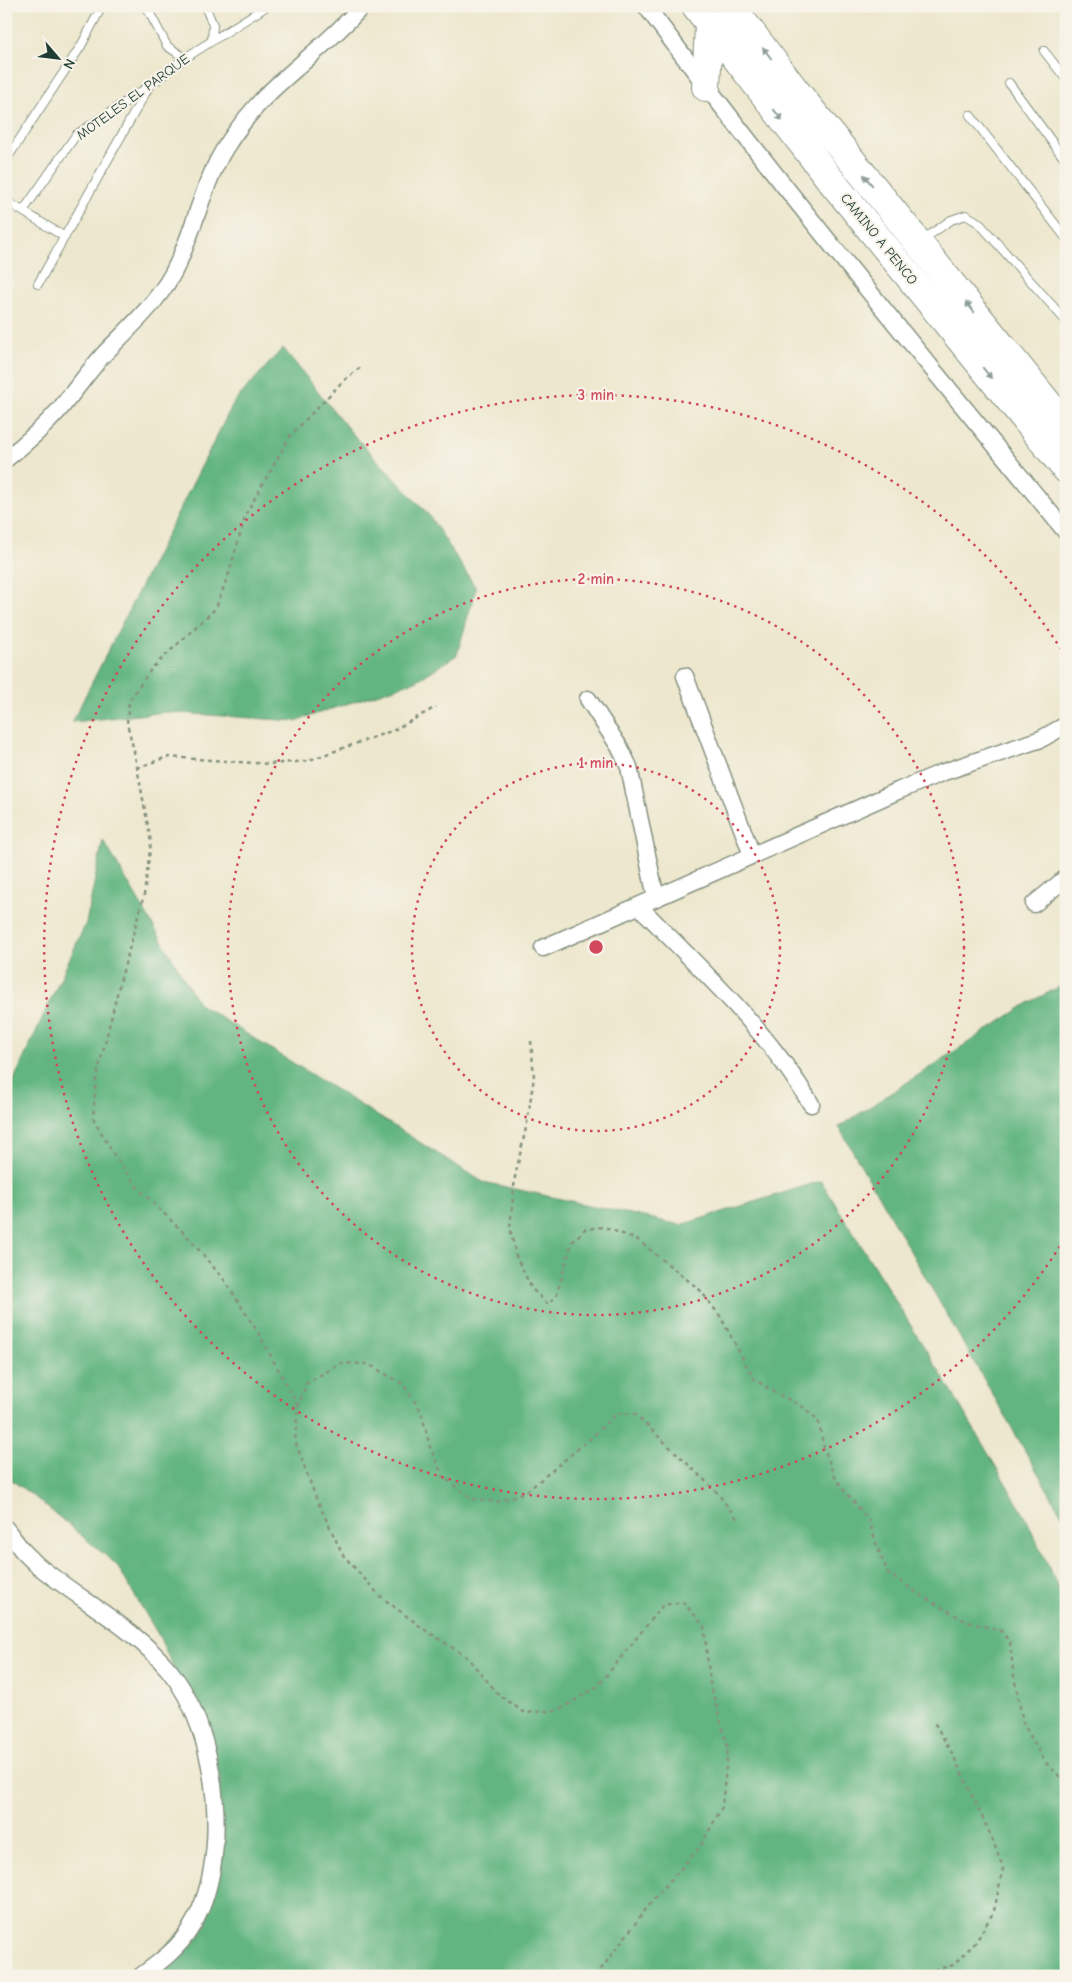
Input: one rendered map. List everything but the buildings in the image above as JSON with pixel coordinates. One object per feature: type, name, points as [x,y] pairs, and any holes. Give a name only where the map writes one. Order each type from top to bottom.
[{"type":"highway","name":"CAMINO A PENCO","points":[[740,14],[794,89],[1066,426]]},
{"type":"highway","points":[[702,15],[706,87]]},
{"type":"highway","name":"CAMINO A PENCO","points":[[702,15],[833,183],[1066,469]]},
{"type":"street","points":[[6,459],[38,431],[58,410],[103,355],[133,325],[157,297],[178,263],[205,191],[219,160],[233,136],[273,90],[326,43],[362,6]]},
{"type":"street","points":[[646,6],[706,87],[790,193],[1066,532]]},
{"type":"street","points":[[685,676],[752,855]]},
{"type":"street","points":[[588,699],[620,748],[629,767],[656,898]]},
{"type":"street","points":[[543,948],[932,777],[1042,739],[1066,725]]},
{"type":"street","points":[[1034,904],[1066,878]]},
{"type":"street","points":[[639,906],[766,1038],[787,1065],[811,1104]]},
{"type":"street","points":[[6,1529],[22,1550],[36,1564],[133,1635],[161,1661],[185,1693],[202,1733],[211,1773],[216,1816],[214,1856],[206,1893],[197,1917],[182,1941],[172,1953],[141,1976]]},
{"type":"lane","points":[[6,160],[81,46],[102,6]]},
{"type":"lane","points":[[146,6],[167,46],[185,58]]},
{"type":"lane","points":[[204,6],[213,25],[212,41]]},
{"type":"lane","name":"MOTELES EL PARQUE","points":[[23,211],[76,135],[148,88],[185,58],[267,6]]},
{"type":"lane","points":[[1044,51],[1066,79]]},
{"type":"lane","points":[[1008,83],[1066,160]]},
{"type":"lane","points":[[38,284],[148,88]]},
{"type":"lane","points":[[970,115],[1066,238]]},
{"type":"lane","points":[[6,201],[65,237]]},
{"type":"lane","points":[[918,243],[951,220],[966,215],[979,223],[1066,321]]},
{"type":"path","points":[[298,1406],[259,1334],[225,1281],[188,1237],[138,1188],[114,1155],[93,1118],[96,1080],[144,895],[150,854],[151,842],[127,723],[129,701],[152,668],[216,608],[229,573],[246,514],[290,436],[343,381],[361,367]]},
{"type":"path","points":[[137,768],[167,757],[269,764],[307,761],[394,730],[436,707]]},
{"type":"path","points":[[531,1041],[534,1077],[527,1123],[515,1177],[510,1228],[516,1256],[532,1289],[548,1304],[556,1297],[572,1242],[585,1229],[604,1227],[638,1240],[700,1290],[720,1316],[754,1379],[803,1407],[818,1420],[824,1448],[834,1475],[845,1492],[869,1520],[876,1546],[888,1573],[922,1596],[967,1622],[1000,1630],[1010,1642],[1013,1671],[1023,1723],[1045,1762],[1066,1783]]},
{"type":"path","points":[[596,1976],[652,1901],[700,1847],[722,1806],[728,1748],[710,1683],[704,1626],[683,1602],[663,1605],[598,1686],[559,1710],[525,1713],[499,1695],[467,1657],[380,1596],[343,1555],[316,1498],[295,1440],[298,1406],[307,1383],[341,1363],[368,1364],[403,1384],[421,1411],[430,1447],[443,1477],[473,1499],[498,1502],[526,1492],[591,1438],[617,1413],[635,1414],[714,1490],[738,1520]]},
{"type":"path","points":[[911,1976],[954,1965],[976,1942],[994,1912],[1003,1868],[992,1838],[955,1759],[934,1722]]},
{"type":"path","points":[[781,1976],[794,1971],[815,1976]]},
{"type":"green space","points":[[283,348],[350,431],[429,515],[476,588],[457,655],[416,681],[295,721],[166,712],[72,722],[234,402]]},
{"type":"green space","points":[[103,840],[199,1004],[483,1182],[681,1225],[821,1181],[952,1392],[1025,1516],[1066,1605],[1066,1976],[137,1976],[192,1920],[211,1876],[211,1781],[195,1717],[159,1636],[116,1564],[36,1498],[6,1476],[6,1097],[86,923]]},
{"type":"green space","points":[[1061,986],[1066,991],[1066,1522],[839,1127],[1030,1002]]}]
